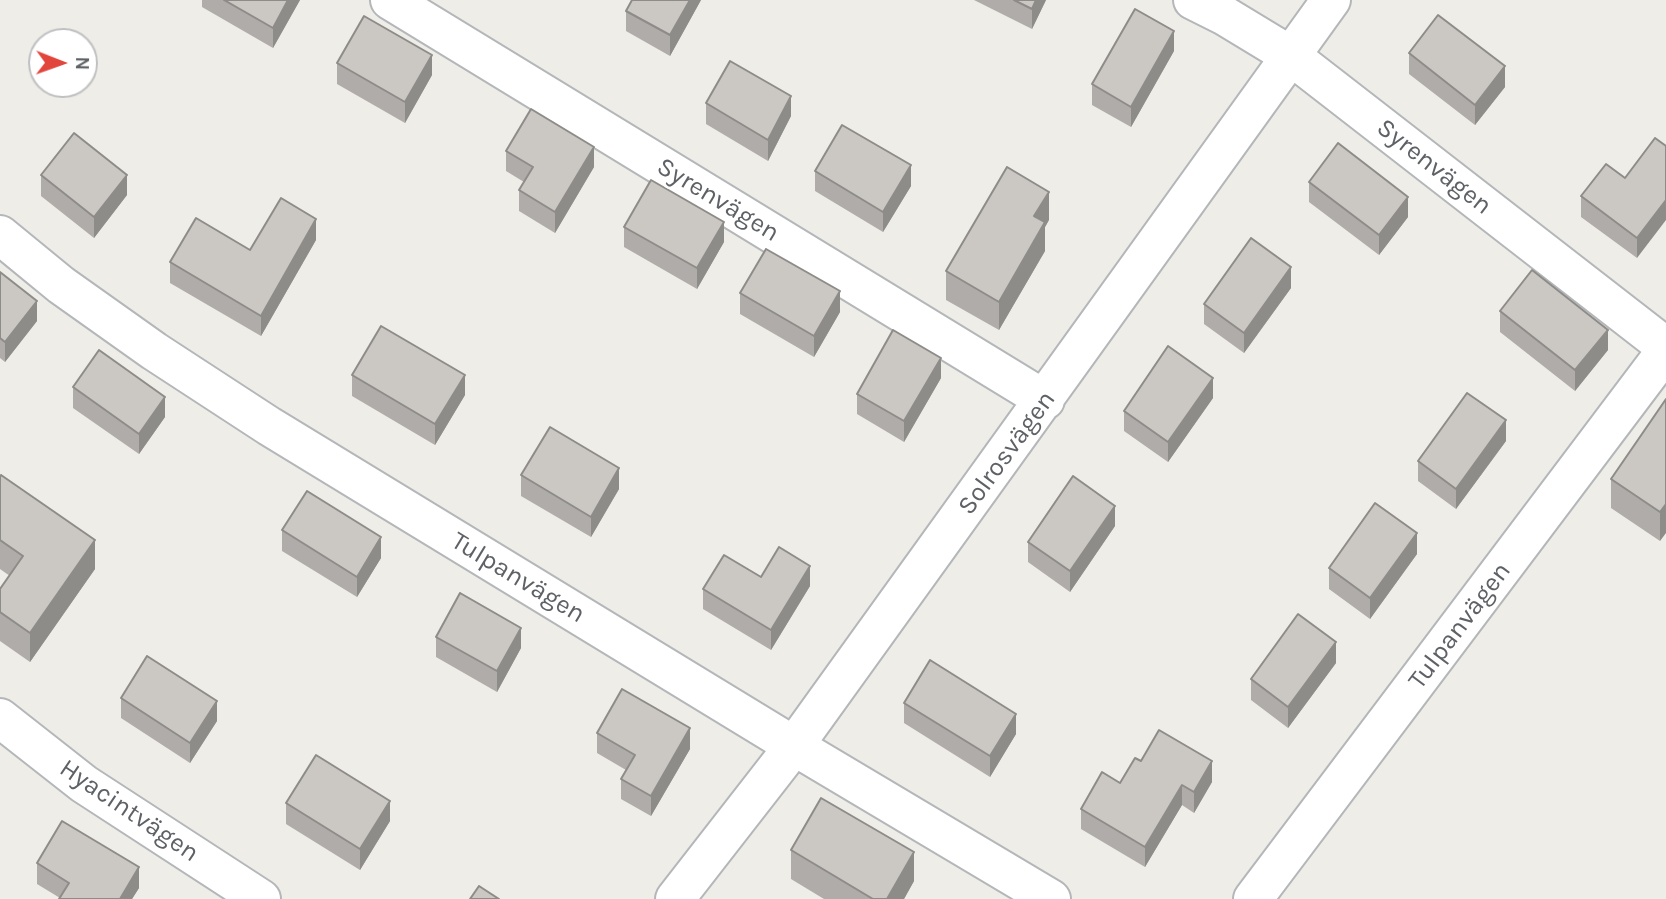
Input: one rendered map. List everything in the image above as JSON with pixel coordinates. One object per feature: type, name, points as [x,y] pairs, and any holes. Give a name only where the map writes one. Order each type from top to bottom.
[{"type":"street","name":"Syrenvägen","points":[[390,0],[1045,400]]},
{"type":"street","name":"Syrenvägen","points":[[1193,0],[1291,56],[1666,349]]},
{"type":"street","name":"Solrosvägen","points":[[675,899],[794,746],[1331,0]]},
{"type":"street","name":"Tulpanvägen","points":[[0,235],[61,285],[143,344],[269,426],[1051,899]]},
{"type":"street","name":"Tulpanvägen","points":[[1253,899],[1666,349]]},
{"type":"street","name":"Hyacintvägen","points":[[0,718],[85,784],[261,899]]},
{"type":"building","points":[[224,0],[288,0],[273,28]]},
{"type":"building","points":[[632,0],[690,0],[670,35],[626,11]]},
{"type":"building","points":[[1014,0],[1036,0],[1032,9]]},
{"type":"building","points":[[1135,9],[1174,31],[1131,107],[1092,84]]},
{"type":"building","points":[[1438,15],[1505,66],[1475,105],[1409,53]]},
{"type":"building","points":[[364,16],[432,55],[405,102],[337,63]]},
{"type":"building","points":[[730,61],[791,96],[768,140],[706,103]]},
{"type":"building","points":[[531,109],[594,147],[555,212],[519,190],[533,167],[506,151]]},
{"type":"building","points":[[842,125],[911,165],[883,212],[815,171]]},
{"type":"building","points":[[74,133],[127,175],[94,217],[41,175]]},
{"type":"building","points":[[1655,138],[1666,146],[1666,200],[1637,238],[1581,196],[1606,164],[1625,178]]},
{"type":"building","points":[[1338,143],[1408,197],[1379,235],[1309,182]]},
{"type":"building","points":[[1007,167],[1049,192],[1034,216],[1045,222],[999,302],[946,271]]},
{"type":"building","points":[[651,180],[724,222],[697,268],[624,227]]},
{"type":"building","points":[[281,198],[316,219],[261,316],[170,262],[196,218],[250,250]]},
{"type":"building","points":[[1251,238],[1291,267],[1244,333],[1204,304]]},
{"type":"building","points":[[766,249],[840,291],[814,336],[740,293]]},
{"type":"building","points":[[1532,270],[1608,330],[1575,370],[1500,311]]},
{"type":"building","points":[[0,272],[37,301],[5,342],[0,338]]},
{"type":"building","points":[[381,326],[465,375],[435,424],[352,375]]},
{"type":"building","points":[[893,330],[941,358],[904,421],[857,394]]},
{"type":"building","points":[[1168,346],[1213,378],[1168,442],[1124,411]]},
{"type":"building","points":[[99,350],[165,397],[139,434],[73,387]]},
{"type":"building","points":[[1467,393],[1506,420],[1456,489],[1418,461]]},
{"type":"building","points":[[1666,399],[1666,504],[1660,512],[1611,479]]},
{"type":"building","points":[[550,427],[619,468],[591,517],[521,475]]},
{"type":"building","points":[[1,475],[95,540],[30,633],[0,612],[0,589],[23,556],[0,540]]},
{"type":"building","points":[[1073,476],[1115,506],[1070,571],[1028,542]]},
{"type":"building","points":[[307,491],[381,537],[357,577],[282,530]]},
{"type":"building","points":[[1375,503],[1417,533],[1370,598],[1329,568]]},
{"type":"building","points":[[779,547],[810,566],[771,630],[703,589],[724,555],[761,577]]},
{"type":"building","points":[[460,593],[521,628],[497,671],[436,637]]},
{"type":"building","points":[[1298,614],[1336,642],[1288,707],[1251,679]]},
{"type":"building","points":[[147,656],[217,701],[190,743],[121,698]]},
{"type":"building","points":[[930,660],[1016,714],[990,756],[904,703]]},
{"type":"building","points":[[622,689],[690,728],[651,796],[621,779],[635,755],[597,733]]},
{"type":"building","points":[[1159,730],[1212,761],[1194,792],[1182,785],[1145,847],[1081,809],[1102,772],[1120,783],[1135,758],[1141,761]]},
{"type":"building","points":[[316,755],[390,801],[360,849],[286,803]]},
{"type":"building","points":[[821,798],[914,852],[887,899],[873,899],[791,850]]},
{"type":"building","points":[[62,821],[139,867],[120,899],[59,899],[69,883],[37,863]]},
{"type":"building","points":[[479,886],[499,899],[470,899]]}]
